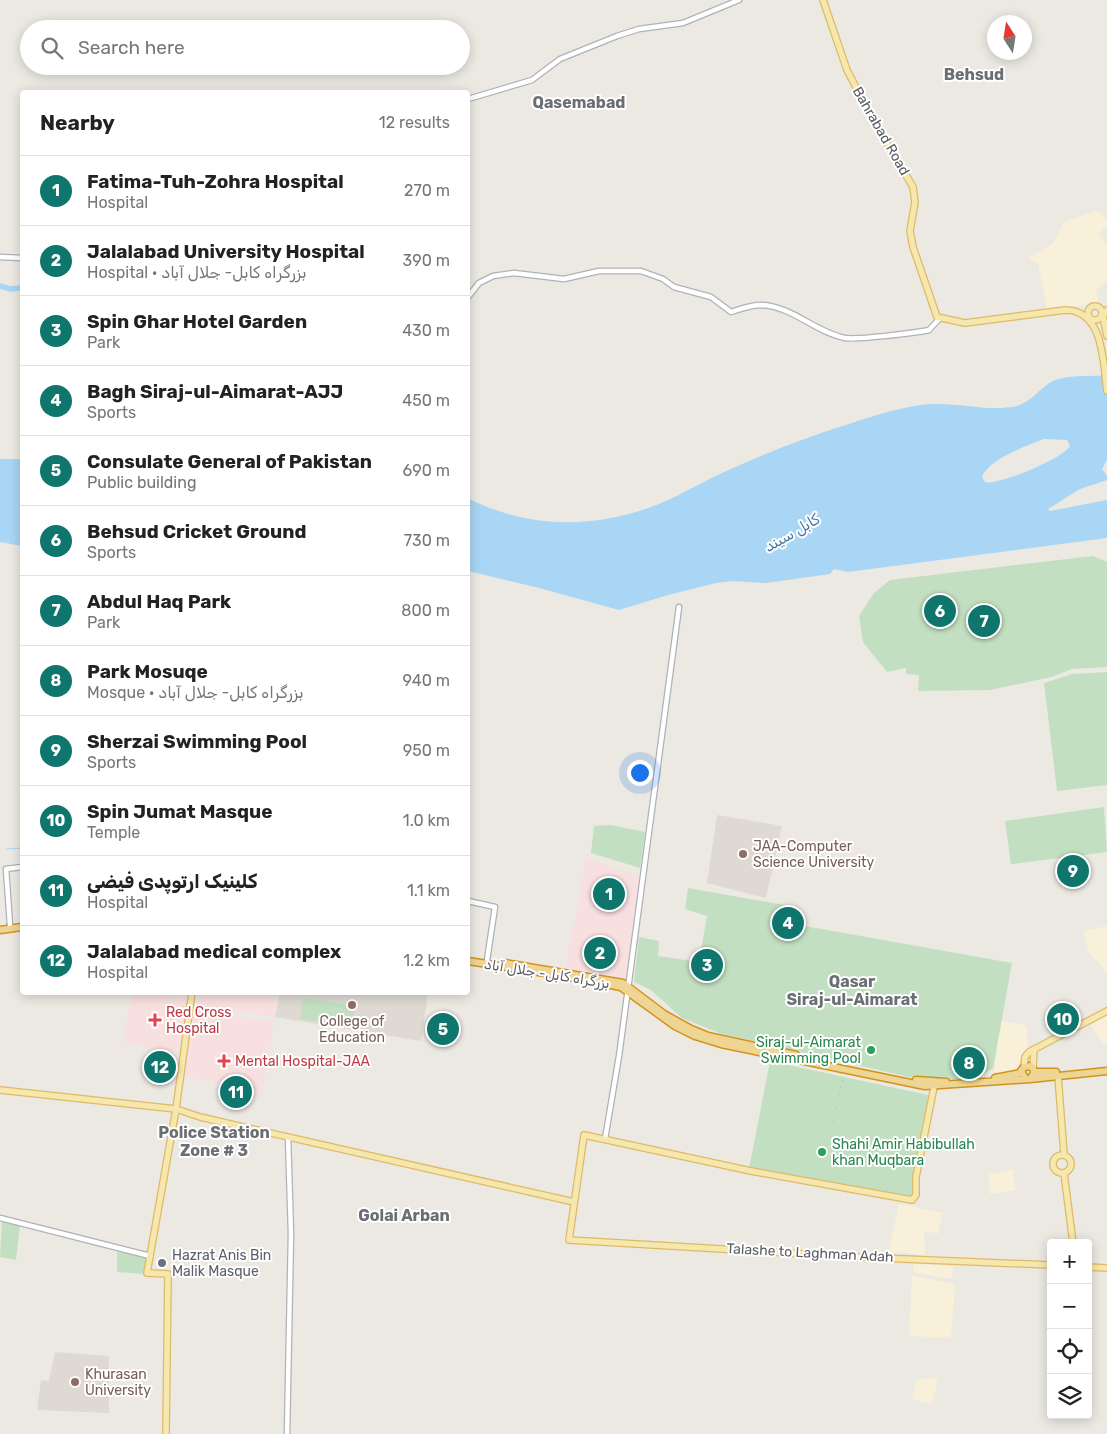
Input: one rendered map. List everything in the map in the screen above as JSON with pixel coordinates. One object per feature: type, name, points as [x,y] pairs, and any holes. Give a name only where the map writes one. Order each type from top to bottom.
[{"type":"highway","points":[[0,926],[20,923]]},
{"type":"highway","points":[[0,930],[20,927]]},
{"type":"highway","name":"بزرگراه کابل- جلال آباد","points":[[470,958],[487,962]]},
{"type":"highway","name":"بزرگراه کابل- جلال آباد","points":[[470,961],[565,971],[617,981],[677,1022],[720,1039],[921,1081],[944,1082],[1025,1074],[1058,1076],[1107,1069]]},
{"type":"highway","name":"بزرگراه کابل- جلال آباد","points":[[628,988],[675,1026],[707,1040],[934,1086],[1025,1074]]},
{"type":"highway","points":[[1025,1074],[1034,1070],[1051,1073],[1107,1069]]},
{"type":"highway","points":[[1025,1074],[1034,1070]]},
{"type":"main road","name":"Bahrabad Road","points":[[823,0],[847,70],[872,118],[913,187],[915,202],[910,231],[913,248],[934,311],[940,318]]},
{"type":"main road","points":[[940,318],[965,323],[1107,304]]},
{"type":"main road","points":[[1094,306],[1102,309],[1107,336]]},
{"type":"main road","points":[[1094,306],[1088,311],[1099,340],[1107,391]]},
{"type":"main road","points":[[1065,310],[1079,311],[1095,320],[1103,316],[1107,310]]},
{"type":"main road","points":[[166,1434],[168,1274],[148,1273],[176,1109],[192,995]]},
{"type":"main road","points":[[1025,1074],[1026,1057],[1034,1049],[1107,1011]]},
{"type":"main road","points":[[1034,1049],[1034,1070]]},
{"type":"main road","points":[[1058,1076],[1064,1154],[1072,1162],[1070,1169],[1064,1173],[1058,1172],[1053,1164],[1056,1157],[1064,1154]]},
{"type":"main road","points":[[0,1090],[176,1109],[200,1117],[574,1202],[584,1135],[751,1171],[912,1200],[916,1195],[916,1177],[934,1086]]},
{"type":"main road","points":[[1064,1173],[1072,1239]]},
{"type":"main road","name":"Talashe to Laghman Adah","points":[[574,1202],[569,1240],[867,1258],[1047,1265]]},
{"type":"main road","points":[[1092,1267],[1107,1268]]},
{"type":"street","points":[[470,98],[532,80],[560,59],[617,36],[639,29],[683,23],[739,0]]},
{"type":"street","points":[[0,257],[20,258]]},
{"type":"street","points":[[470,294],[479,283],[493,276],[514,273],[564,280],[599,272],[641,271],[663,279],[674,287],[711,297],[731,312],[762,305],[794,314],[827,333],[847,339],[929,330],[940,318]]},
{"type":"street","points":[[605,1139],[619,1056],[679,607]]},
{"type":"street","points":[[10,925],[6,870],[20,867]]},
{"type":"street","points":[[470,901],[495,906],[487,962]]},
{"type":"street","points":[[287,1434],[291,1234],[288,1137]]},
{"type":"street","points":[[0,1218],[150,1256]]},
{"type":"shaded area","points":[[1097,211],[1107,220],[1107,225],[1099,234],[1107,246],[1107,280],[1096,291],[1099,303],[1047,309],[1038,264],[1028,258],[1053,243],[1064,222]]},
{"type":"shaded area","name":"JAA-Computer Science University","points":[[717,815],[782,826],[766,898],[707,883]]},
{"type":"shaded area","points":[[586,858],[640,877],[627,983],[565,970],[573,926],[577,926],[574,925]]},
{"type":"shaded area","points":[[1107,926],[1107,972],[1087,950],[1084,931]]},
{"type":"shaded area","name":"Red Cross Hospital","points":[[132,995],[187,997],[179,1052],[123,1043]]},
{"type":"shaded area","points":[[199,995],[279,995],[275,1017],[197,1004]]},
{"type":"shaded area","name":"College of Education","points":[[280,995],[428,995],[421,1041],[275,1017]]},
{"type":"shaded area","name":"Mental Hospital-JAA","points":[[191,1009],[274,1022],[263,1092],[179,1075]]},
{"type":"shaded area","points":[[1107,1014],[1107,1042],[1103,1043],[1091,1026],[1098,1017]]},
{"type":"shaded area","points":[[1000,1021],[1024,1025],[1027,1030],[1028,1049],[1016,1068],[1005,1073],[994,1072]]},
{"type":"shaded area","points":[[1013,1170],[1015,1190],[990,1194],[988,1174]]},
{"type":"shaded area","points":[[899,1204],[943,1213],[938,1234],[924,1231],[925,1256],[901,1252],[888,1253]]},
{"type":"shaded area","points":[[914,1264],[953,1266],[952,1279],[913,1272]]},
{"type":"shaded area","points":[[912,1276],[955,1284],[951,1338],[909,1336]]},
{"type":"shaded area","name":"Khurasan University","points":[[55,1352],[109,1356],[109,1388],[106,1390],[109,1390],[109,1413],[37,1410],[41,1380],[49,1381]]},
{"type":"shaded area","points":[[938,1378],[932,1404],[912,1399],[917,1380]]},
{"type":"green space","points":[[1093,556],[1107,562],[1107,667],[1072,669],[1051,677],[990,690],[918,691],[919,675],[906,674],[906,668],[887,672],[863,642],[859,616],[874,593],[890,580]]},
{"type":"green space","points":[[1107,672],[1107,785],[1057,791],[1044,683],[1072,674]]},
{"type":"green space","points":[[1104,807],[1107,852],[1011,864],[1005,821]]},
{"type":"green space","points":[[611,825],[645,832],[640,868],[591,853],[594,826]]},
{"type":"green space","points":[[688,888],[790,906],[788,923],[1012,963],[993,1069],[968,1079],[918,1079],[722,1034],[682,1018],[651,990],[634,982],[639,937],[659,941],[658,956],[699,962],[707,916],[685,909]]},
{"type":"green space","points":[[303,998],[355,1005],[352,1026],[300,1019]]},
{"type":"green space","points":[[770,1061],[928,1095],[912,1200],[749,1169]]},
{"type":"green space","points":[[2,1220],[20,1225],[16,1260],[0,1257]]},
{"type":"green space","points":[[117,1252],[147,1256],[143,1274],[117,1272]]},
{"type":"water","name":"کابل سيند","points":[[1107,375],[1107,460],[1102,469],[1107,476],[1107,480],[1080,489],[1048,509],[1050,511],[1107,500],[1107,538],[848,572],[834,569],[830,574],[766,583],[733,581],[716,583],[619,610],[470,571],[470,499],[490,508],[535,520],[582,522],[605,519],[651,507],[769,453],[817,434],[880,414],[902,408],[934,404],[1007,408],[1027,402],[1057,379]],"holes":[[[1044,439],[1067,440],[1070,446],[1044,464],[1016,476],[992,482],[985,482],[982,477],[986,470],[1000,459],[1018,449]]]},
{"type":"water","points":[[0,459],[20,459],[20,546],[0,542]]},
{"type":"waterway","points":[[0,286],[10,289],[20,288]]},
{"type":"waterway","points":[[6,849],[20,848]]},
{"type":"railway","points":[[832,1129],[845,1069]]},
{"type":"place","name":"Behsud Cricket Ground","points":[[940,611]]},
{"type":"place","name":"Abdul Haq Park","points":[[984,621]]},
{"type":"place","name":"JAA-Computer Science University","points":[[743,854]]},
{"type":"place","name":"Sherzai Swimming Pool","points":[[1073,871]]},
{"type":"place","name":"Fatima-Tuh-Zohra Hospital","points":[[609,894]]},
{"type":"place","name":"Bagh Siraj-ul-Aimarat-AJJ","points":[[788,923]]},
{"type":"place","name":"Jalalabad University Hospital","points":[[600,953]]},
{"type":"place","name":"Spin Ghar Hotel Garden","points":[[707,965]]},
{"type":"place","name":"College of Education","points":[[352,1005]]},
{"type":"place","name":"Spin Jumat Masque","points":[[1063,1019]]},
{"type":"place","name":"Red Cross Hospital","points":[[155,1020]]},
{"type":"place","name":"Consulate General of Pakistan","points":[[443,1029]]},
{"type":"place","name":"Siraj-ul-Aimarat Swimming Pool","points":[[871,1050]]},
{"type":"place","name":"Mental Hospital-JAA","points":[[224,1061]]},
{"type":"place","name":"Park Mosuqe","points":[[969,1063]]},
{"type":"place","name":"Jalalabad medical complex","points":[[160,1067]]},
{"type":"place","name":"کلینیک ارتوپدی فیضی","points":[[236,1092]]},
{"type":"place","name":"Shahi Amir Habibullah khan Muqbara","points":[[822,1152]]},
{"type":"place","name":"Hazrat Anis Bin Malik Masque","points":[[162,1263]]},
{"type":"place","name":"Khurasan University","points":[[75,1382]]},
{"type":"district","name":"Behsud","points":[[974,74]]},
{"type":"district","name":"Qasemabad","points":[[579,102]]},
{"type":"district","name":"Qasar Siraj-ul-Aimarat","points":[[852,990]]},
{"type":"district","name":"Police Station Zone # 3","points":[[214,1141]]},
{"type":"district","name":"Golai Arban","points":[[404,1215]]}]
